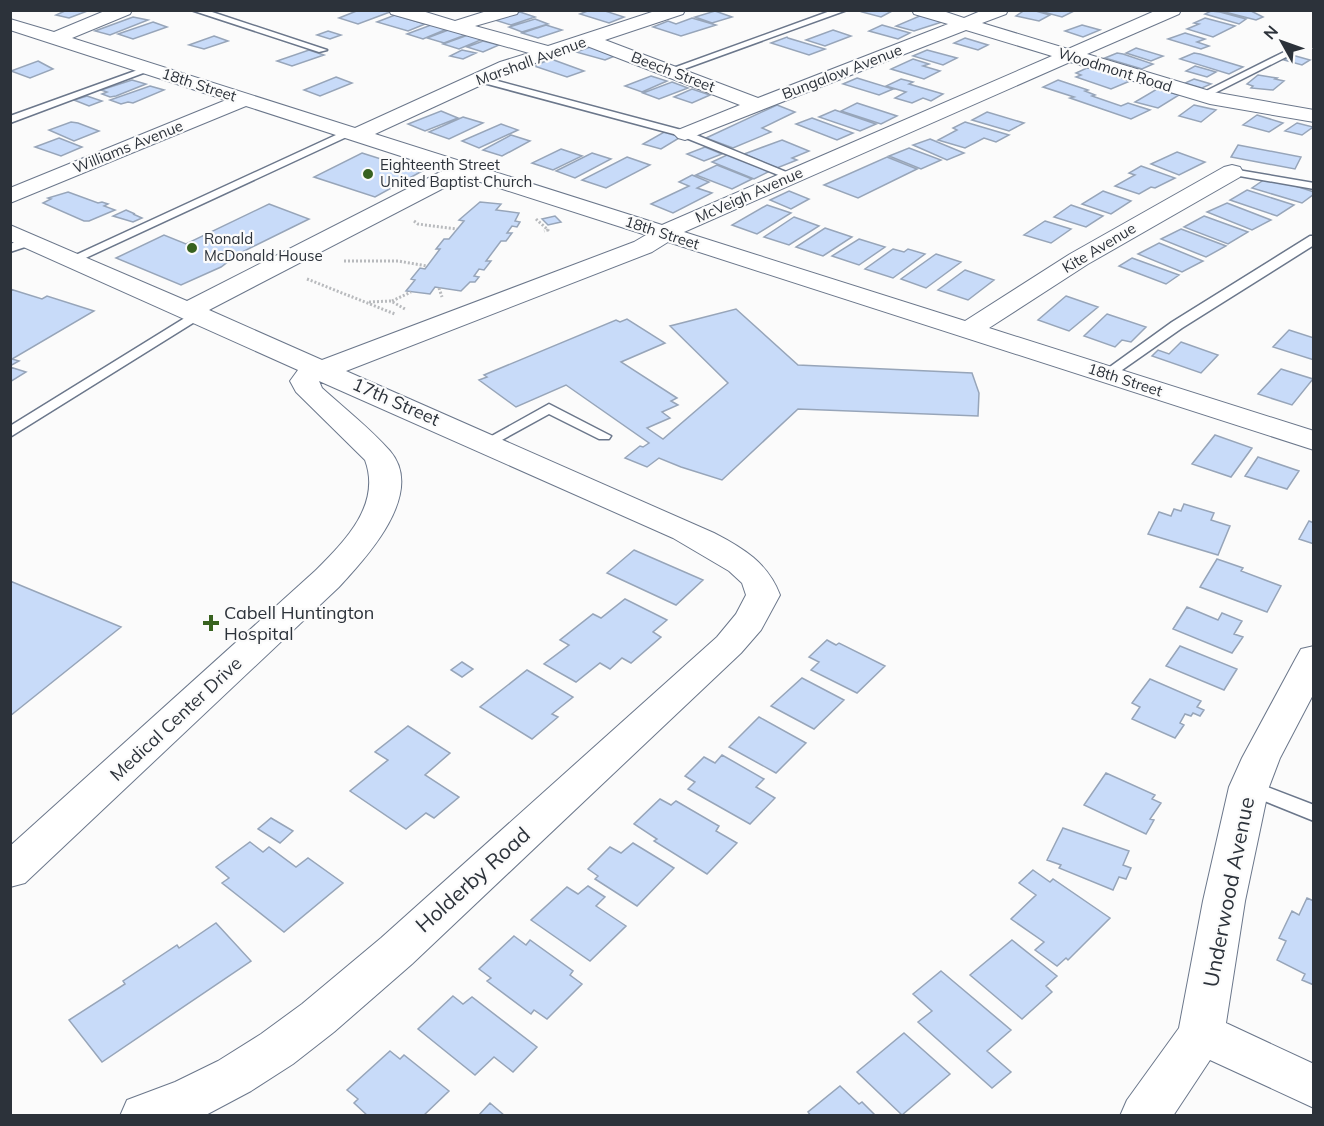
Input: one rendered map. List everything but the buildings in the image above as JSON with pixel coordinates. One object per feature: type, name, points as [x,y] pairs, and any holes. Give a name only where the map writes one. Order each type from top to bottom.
[{"type":"street","points":[[55,38],[123,10]]},
{"type":"street","points":[[397,10],[424,13],[456,26],[548,52]]},
{"type":"street","points":[[456,26],[511,10]]},
{"type":"street","name":"Marshall Avenue","points":[[352,134],[507,66],[677,10]]},
{"type":"street","name":"Woodmont Road","points":[[920,10],[1201,96],[1314,116]]},
{"type":"street","name":"Bungalow Avenue","points":[[685,134],[1000,10]]},
{"type":"street","name":"McVeigh Avenue","points":[[321,369],[643,247],[679,225],[1173,10]]},
{"type":"street","name":"18th Street","points":[[10,24],[1314,441]]},
{"type":"street","name":"Beech Street","points":[[588,40],[758,105]]},
{"type":"street","name":"Williams Avenue","points":[[10,196],[245,99]]},
{"type":"street","points":[[192,313],[463,169]]},
{"type":"street","name":"Kite Avenue","points":[[969,330],[1079,259],[1232,172]]},
{"type":"street","name":"17th Street","points":[[17,240],[73,259],[714,546],[756,578],[763,595]]},
{"type":"street","name":"Medical Center Drive","points":[[10,871],[327,579],[348,558],[363,538],[387,489],[387,477],[379,457],[305,386],[304,381],[309,375],[321,369]]},
{"type":"street","name":"Holderby Road","points":[[144,1116],[200,1094],[241,1072],[286,1042],[334,1004],[403,945],[729,645],[750,621],[763,595]]},
{"type":"street","name":"Underwood Avenue","points":[[1201,1033],[1226,891],[1249,787],[1313,661]]},
{"type":"street","points":[[1144,1116],[1176,1073],[1201,1033],[1240,1049],[1314,1087]]},
{"type":"lane","points":[[195,10],[322,50]]},
{"type":"lane","points":[[670,71],[843,10]]},
{"type":"lane","points":[[1201,96],[1287,54]]},
{"type":"lane","points":[[10,120],[149,69]]},
{"type":"lane","points":[[479,79],[685,134],[790,176]]},
{"type":"lane","points":[[73,259],[352,134]]},
{"type":"lane","points":[[1232,172],[1314,186]]},
{"type":"lane","points":[[1107,374],[1177,326],[1314,239]]},
{"type":"lane","points":[[10,433],[192,313]]},
{"type":"lane","points":[[486,443],[549,408],[604,436]]},
{"type":"lane","points":[[1249,787],[1314,814]]},
{"type":"path","points":[[410,217],[418,224],[457,229]]},
{"type":"path","points":[[333,262],[398,261],[427,266]]},
{"type":"path","points":[[305,273],[304,277],[403,318]]},
{"type":"path","points":[[366,302],[391,301],[411,292]]},
{"type":"path","points":[[391,301],[405,309]]},
{"type":"place","name":"Eighteenth Street United Baptist Church","points":[[368,174]]},
{"type":"place","name":"Ronald McDonald House","points":[[192,248]]},
{"type":"place","name":"Cabell Huntington Hospital","points":[[211,623]]}]
